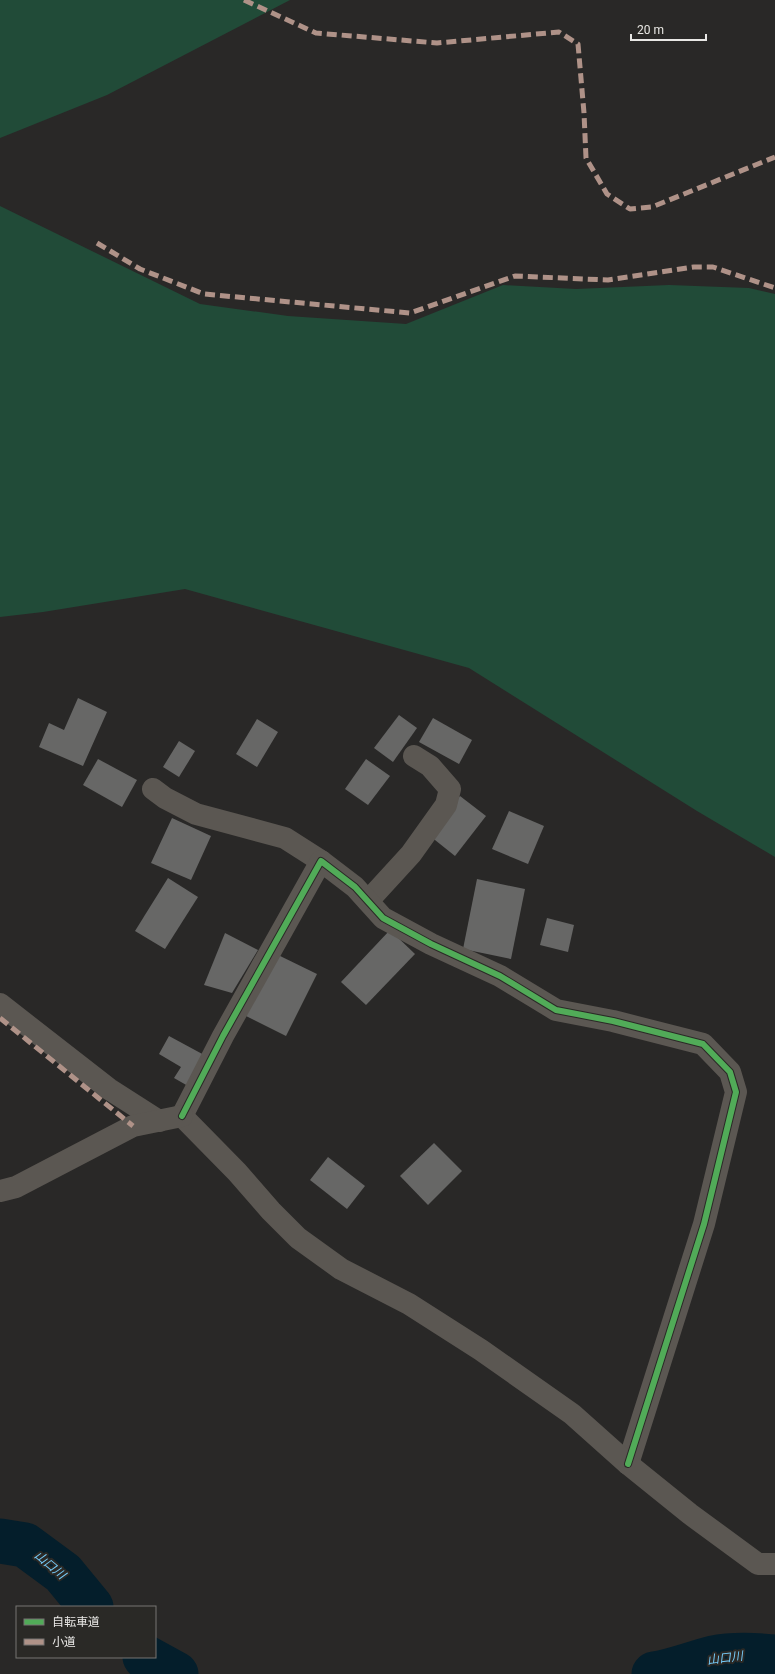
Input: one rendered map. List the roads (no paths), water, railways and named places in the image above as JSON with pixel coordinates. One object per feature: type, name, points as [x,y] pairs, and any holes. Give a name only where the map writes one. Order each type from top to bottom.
[{"type":"street","points":[[368,901],[411,854],[446,805],[450,789],[430,766],[414,756]]},
{"type":"street","points":[[154,789],[165,798],[196,814],[285,838],[321,860],[355,887],[383,918],[431,944],[500,976],[556,1010],[613,1021],[703,1044],[730,1072],[736,1092],[704,1224],[628,1464]]},
{"type":"street","points":[[182,1116],[223,1036],[321,860]]},
{"type":"street","points":[[0,1004],[109,1088],[159,1121]]},
{"type":"street","points":[[0,1191],[16,1187],[133,1126],[182,1116]]},
{"type":"street","points":[[182,1116],[237,1172],[271,1211],[298,1238],[340,1270],[409,1304],[482,1350],[572,1414],[628,1464],[690,1514],[758,1564],[775,1564]]},
{"type":"waterway","name":"山口川","points":[[0,1541],[25,1545],[63,1573],[90,1606]]},
{"type":"waterway","name":"山口川","points":[[654,1674],[713,1658],[744,1655],[775,1657]]},
{"type":"waterway","name":"山口川","points":[[147,1658],[176,1674]]}]
